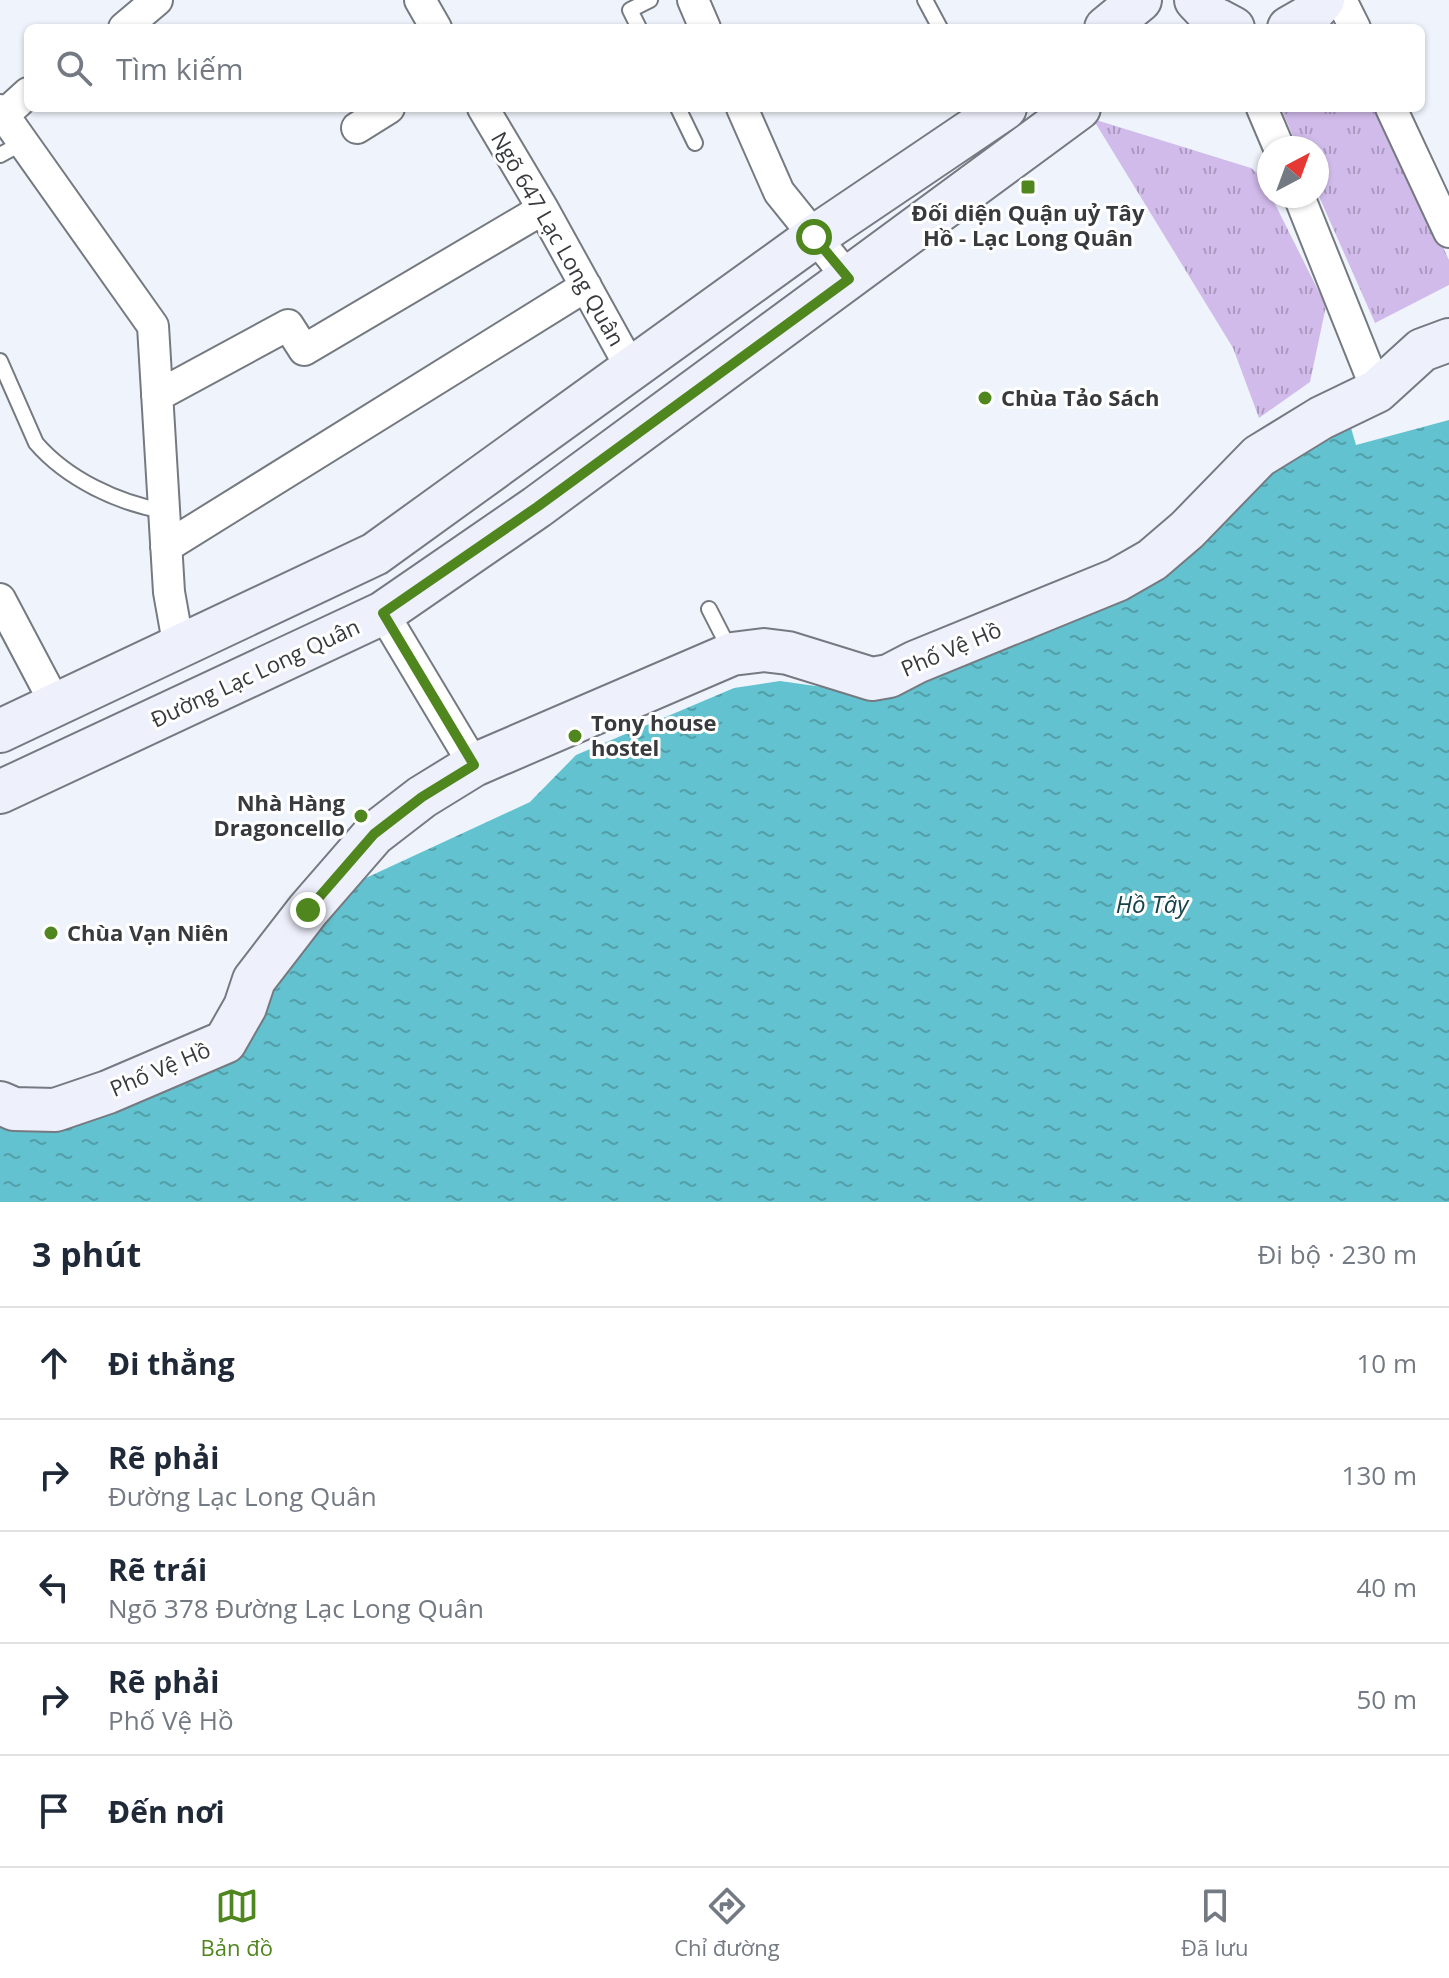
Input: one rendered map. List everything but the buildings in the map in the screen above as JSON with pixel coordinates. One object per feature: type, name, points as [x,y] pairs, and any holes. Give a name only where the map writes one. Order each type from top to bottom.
[{"type":"main road","points":[[1111,24],[1140,0]]},
{"type":"main road","points":[[1296,24],[1308,17],[1323,0]]},
{"type":"main road","points":[[0,731],[375,554],[814,237],[993,112]]},
{"type":"main road","name":"Đường Lạc Long Quân","points":[[0,792],[383,613],[549,498],[1074,112]]},
{"type":"main road","name":"Phố Vệ Hồ","points":[[0,1103],[14,1109],[55,1110],[108,1092],[225,1042],[245,1007],[254,980],[308,910],[374,834],[422,797],[474,765],[732,654],[764,650],[788,653],[872,679],[889,676],[916,662],[1117,580],[1152,560],[1187,530],[1259,456],[1321,418],[1377,391],[1422,350],[1449,340]]},
{"type":"street","points":[[129,24],[157,0]]},
{"type":"street","points":[[420,0],[434,24]]},
{"type":"street","points":[[693,0],[703,24]]},
{"type":"street","points":[[1341,0],[1353,24]]},
{"type":"street","points":[[24,96],[2,112],[12,148],[153,326],[169,592],[179,648]]},
{"type":"street","points":[[357,128],[383,112]]},
{"type":"street","name":"Ngõ 647 Lạc Long Quân","points":[[485,112],[632,370]]},
{"type":"street","points":[[744,112],[779,192],[849,279]]},
{"type":"street","points":[[1264,112],[1274,136]]},
{"type":"street","points":[[1393,112],[1449,232]]},
{"type":"street","points":[[1304,208],[1377,391]]},
{"type":"street","points":[[157,396],[288,325],[304,350],[543,209]]},
{"type":"street","points":[[166,547],[586,286]]},
{"type":"street","points":[[0,599],[56,705]]},
{"type":"street","points":[[383,613],[474,765]]},
{"type":"lane","points":[[637,24],[630,10],[650,0]]},
{"type":"lane","points":[[925,0],[938,24]]},
{"type":"lane","points":[[680,112],[695,143]]},
{"type":"lane","points":[[0,361],[36,443],[44,453],[94,487],[144,507],[164,511]]},
{"type":"lane","points":[[709,609],[732,654]]},
{"type":"green space","points":[[1283,112],[1379,112],[1449,260],[1449,285],[1375,323],[1324,208],[1329,208],[1329,136],[1293,136]]},
{"type":"green space","points":[[1093,119],[1251,168],[1257,173],[1257,208],[1277,208],[1326,306],[1310,382],[1259,418],[1233,348]]},
{"type":"water","name":"Hồ Tây","points":[[1449,420],[1449,1202],[0,1202],[0,1124],[16,1131],[41,1132],[230,1048],[342,889],[530,802],[576,755],[734,688],[780,681],[851,691],[1156,580],[1185,560],[1263,472],[1319,441],[1351,428],[1356,445]]},
{"type":"place","name":"Đối diện Quận uỷ Tây Hồ - Lạc Long Quân","points":[[1028,187]]},
{"type":"place","name":"Chùa Tảo Sách","points":[[985,398]]},
{"type":"place","name":"Tony house hostel","points":[[575,736]]},
{"type":"place","name":"Nhà Hàng Dragoncello","points":[[361,816]]},
{"type":"place","name":"Chùa Vạn Niên","points":[[51,933]]},
{"type":"route","points":[[308,910],[374,834],[422,797],[474,765],[383,613],[537,507],[849,279],[814,237]]}]
